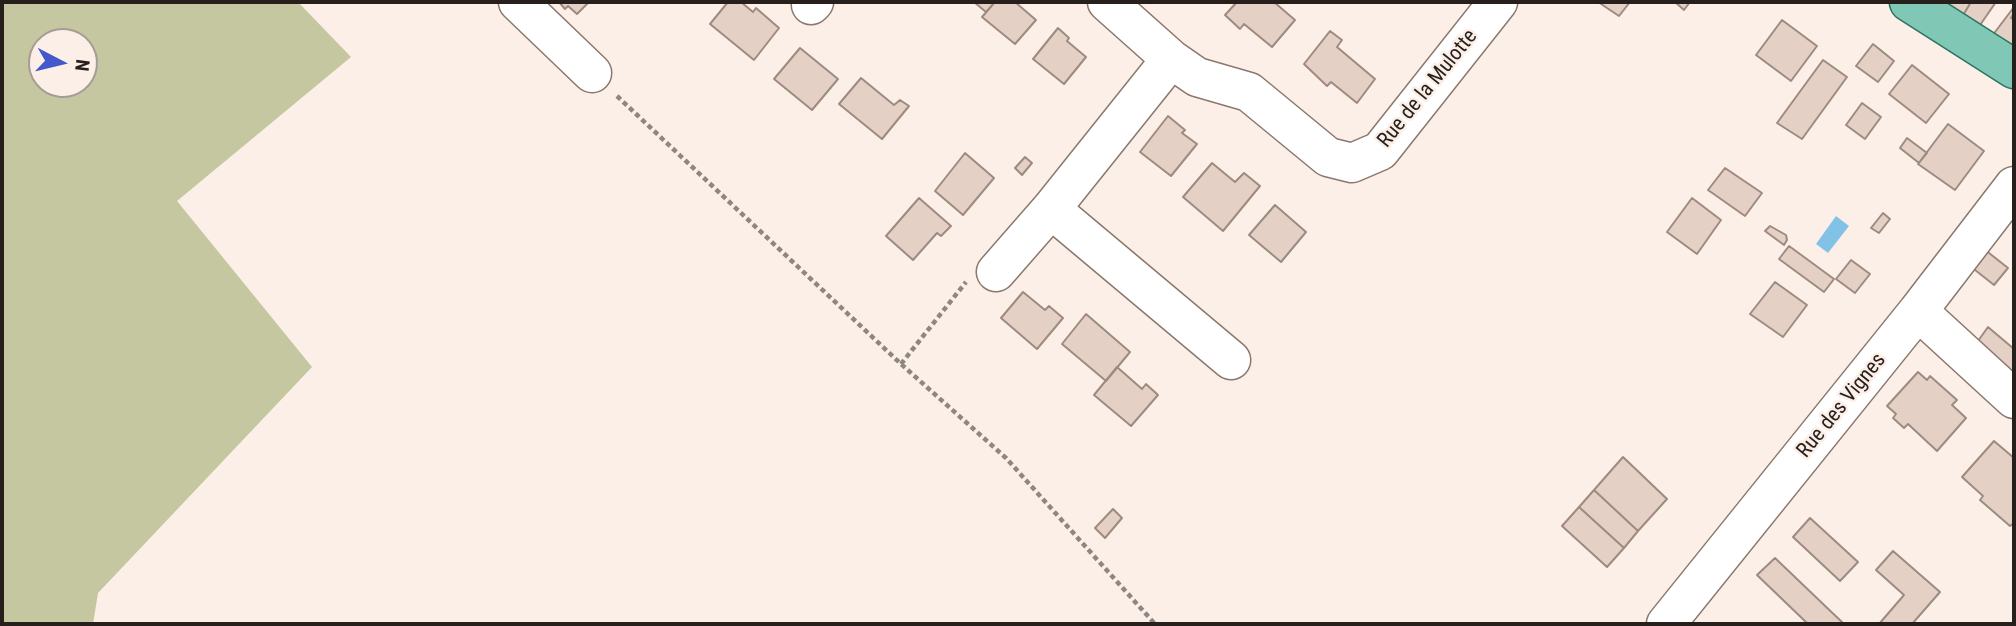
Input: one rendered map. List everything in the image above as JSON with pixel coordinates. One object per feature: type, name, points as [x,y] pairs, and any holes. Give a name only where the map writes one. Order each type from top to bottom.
[{"type":"main road","points":[[1909,2],[2014,69]]},
{"type":"street","points":[[518,2],[592,73]]},
{"type":"street","name":"Rue de la Mulotte","points":[[1107,2],[1171,59],[1197,77],[1249,92],[1328,157],[1352,163],[1380,151],[1498,2]]},
{"type":"street","points":[[996,272],[1051,209],[1171,59]]},
{"type":"street","name":"Rue des Vignes","points":[[1666,624],[1919,311],[2014,186]]},
{"type":"street","points":[[1051,209],[1231,360]]},
{"type":"street","points":[[1919,311],[2014,399]]},
{"type":"path","points":[[592,73],[901,364],[1006,458],[1155,624]]},
{"type":"path","points":[[901,364],[968,279],[996,272]]},
{"type":"green space","points":[[2,2],[298,2],[351,57],[177,201],[312,367],[98,593],[93,624],[2,624]]},
{"type":"water","points":[[1836,216],[1849,226],[1828,253],[1816,244]]},
{"type":"building","points":[[559,2],[589,2],[577,14],[568,6],[565,9]]},
{"type":"building","points":[[728,2],[741,2],[753,12],[756,8],[779,28],[754,60],[710,24]]},
{"type":"building","points":[[974,2],[995,2],[986,12]]},
{"type":"building","points":[[995,2],[1015,2],[1036,20],[1015,44],[982,17]]},
{"type":"building","points":[[1237,2],[1274,2],[1295,20],[1272,47],[1244,24],[1240,29],[1225,15]]},
{"type":"building","points":[[1598,2],[1630,2],[1619,16]]},
{"type":"building","points":[[1675,2],[1690,2],[1684,10]]},
{"type":"building","points":[[1937,2],[1971,2],[1962,17]]},
{"type":"building","points":[[1971,2],[1996,2],[1978,28],[1962,17]]},
{"type":"building","points":[[2014,7],[2011,18],[2014,20],[2014,50],[1992,36]]},
{"type":"building","points":[[1782,20],[1817,46],[1791,81],[1756,55]]},
{"type":"building","points":[[1058,28],[1069,38],[1067,41],[1086,57],[1064,84],[1033,59]]},
{"type":"building","points":[[1330,31],[1342,40],[1337,47],[1375,79],[1357,103],[1331,82],[1327,86],[1304,64]]},
{"type":"building","points":[[1873,44],[1894,61],[1878,82],[1856,66]]},
{"type":"building","points":[[800,48],[838,79],[812,110],[774,79]]},
{"type":"building","points":[[1823,60],[1847,77],[1802,139],[1777,123]]},
{"type":"building","points":[[1912,65],[1949,94],[1926,123],[1889,94]]},
{"type":"building","points":[[861,78],[894,105],[900,100],[909,106],[882,139],[839,104]]},
{"type":"building","points":[[1862,103],[1881,117],[1865,139],[1846,125]]},
{"type":"building","points":[[1168,116],[1185,130],[1182,133],[1197,144],[1171,176],[1140,152]]},
{"type":"building","points":[[1948,124],[1984,151],[1955,190],[1918,164]]},
{"type":"building","points":[[1907,138],[1927,153],[1919,163],[1900,148]]},
{"type":"building","points":[[965,153],[994,178],[963,215],[935,191]]},
{"type":"building","points":[[1025,157],[1032,163],[1022,175],[1015,168]]},
{"type":"building","points":[[1212,163],[1235,182],[1244,173],[1260,186],[1223,231],[1183,197]]},
{"type":"building","points":[[1725,168],[1762,193],[1745,216],[1708,190]]},
{"type":"building","points":[[919,198],[951,226],[941,236],[937,233],[913,260],[886,236]]},
{"type":"building","points":[[1692,198],[1721,220],[1697,254],[1667,232]]},
{"type":"building","points":[[1275,205],[1306,232],[1281,262],[1249,235]]},
{"type":"building","points":[[1883,213],[1890,219],[1879,233],[1871,228]]},
{"type":"building","points":[[1770,226],[1786,235],[1784,245],[1765,231]]},
{"type":"building","points":[[1789,246],[1834,279],[1824,292],[1779,259]]},
{"type":"building","points":[[1984,249],[2008,268],[1994,285],[1970,266]]},
{"type":"building","points":[[1851,260],[1870,274],[1855,293],[1836,279]]},
{"type":"building","points":[[1775,282],[1807,305],[1783,337],[1750,314]]},
{"type":"building","points":[[1023,292],[1045,310],[1049,306],[1063,318],[1037,349],[1001,318]]},
{"type":"building","points":[[1086,314],[1130,352],[1106,381],[1062,344]]},
{"type":"building","points":[[1988,327],[2014,349],[2014,374],[1978,341]]},
{"type":"building","points":[[1117,367],[1142,389],[1146,384],[1158,395],[1131,426],[1094,395]]},
{"type":"building","points":[[1918,372],[1927,380],[1930,376],[1957,400],[1952,405],[1966,418],[1937,451],[1908,424],[1904,428],[1893,418],[1896,414],[1887,406]]},
{"type":"building","points":[[1994,441],[2014,458],[2014,523],[2010,526],[1980,500],[1983,496],[1962,477]]},
{"type":"building","points":[[1623,457],[1667,499],[1638,531],[1594,490]]},
{"type":"building","points":[[1594,490],[1638,531],[1624,548],[1579,507]]},
{"type":"building","points":[[1579,507],[1624,548],[1607,567],[1562,526]]},
{"type":"building","points":[[1113,509],[1122,518],[1105,538],[1095,528]]},
{"type":"building","points":[[1810,518],[1858,562],[1840,581],[1793,537]]},
{"type":"building","points":[[1893,551],[1940,592],[1912,624],[1879,624],[1904,595],[1876,570]]},
{"type":"building","points":[[1775,558],[1844,624],[1808,624],[1757,575]]}]
